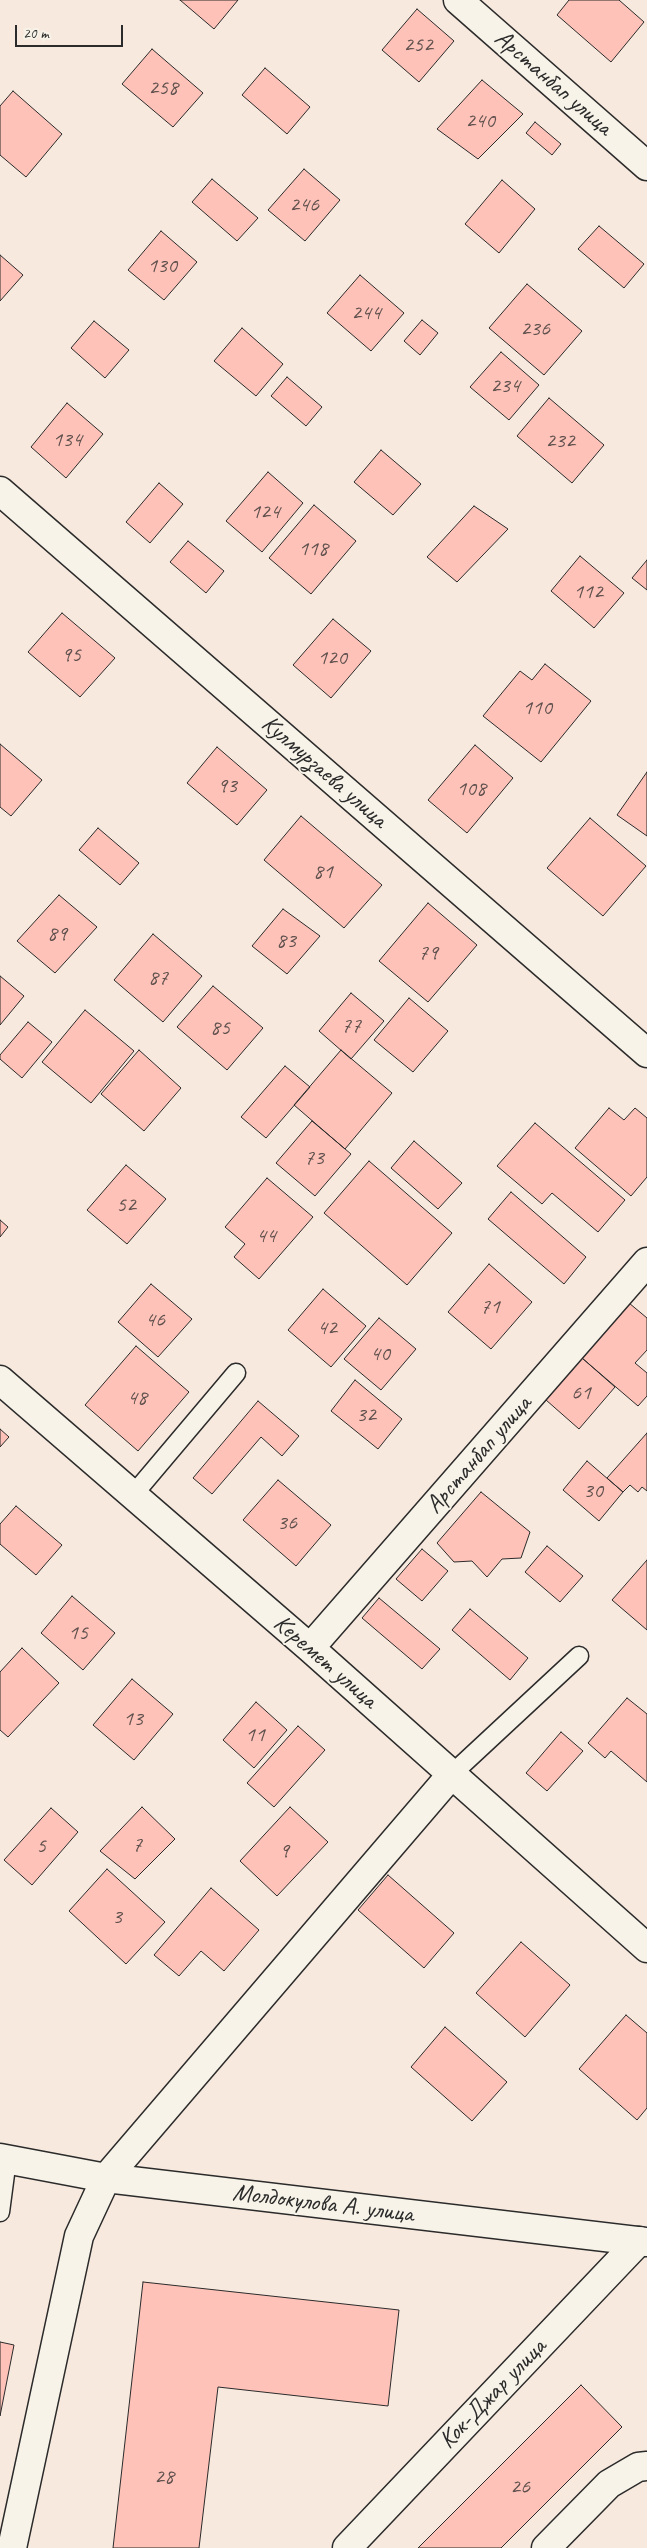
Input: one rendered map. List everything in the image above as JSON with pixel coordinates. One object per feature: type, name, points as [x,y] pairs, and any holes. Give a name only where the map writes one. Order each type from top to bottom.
[{"type":"street","name":"Арстанбап улица","points":[[458,0],[647,166]]},
{"type":"street","name":"Кулмурзаева улица","points":[[0,491],[647,1054]]},
{"type":"street","name":"Арстанбап улица","points":[[310,1648],[647,1262]]},
{"type":"street","name":"Керемет улица","points":[[0,1380],[310,1648],[647,1948]]},
{"type":"street","points":[[12,2548],[79,2236],[106,2178],[452,1774]]},
{"type":"street","name":"Молдокулова А. улица","points":[[4,2159],[106,2178],[643,2241]]},
{"type":"street","name":"Кок-Джар улица","points":[[347,2548],[643,2241]]},
{"type":"street","points":[[546,2548],[609,2484],[638,2466],[647,2466]]},
{"type":"lane","points":[[133,1495],[236,1373]]},
{"type":"lane","points":[[452,1774],[579,1656]]},
{"type":"lane","points":[[0,2212],[4,2159]]},
{"type":"building","points":[[180,0],[238,0],[214,29]]},
{"type":"building","points":[[569,0],[619,0],[644,22],[611,62],[557,15]]},
{"type":"building","points":[[417,9],[454,41],[419,82],[382,50]]},
{"type":"building","points":[[152,49],[203,93],[173,127],[122,84]]},
{"type":"building","points":[[265,68],[310,107],[287,134],[242,95]]},
{"type":"building","points":[[482,80],[523,114],[478,159],[437,129]]},
{"type":"building","points":[[13,91],[62,134],[26,177],[0,155],[0,106]]},
{"type":"building","points":[[535,122],[561,144],[552,155],[526,133]]},
{"type":"building","points":[[304,169],[340,200],[305,241],[268,210]]},
{"type":"building","points":[[212,179],[258,218],[237,241],[192,202]]},
{"type":"building","points":[[502,180],[535,209],[499,253],[465,224]]},
{"type":"building","points":[[599,226],[644,264],[624,288],[578,249]]},
{"type":"building","points":[[161,231],[197,262],[164,300],[128,270]]},
{"type":"building","points":[[0,255],[23,275],[0,301]]},
{"type":"building","points":[[360,275],[404,313],[371,351],[327,313]]},
{"type":"building","points":[[527,284],[582,331],[544,375],[489,328]]},
{"type":"building","points":[[422,320],[438,333],[420,355],[404,341]]},
{"type":"building","points":[[94,321],[129,350],[105,378],[71,348]]},
{"type":"building","points":[[242,328],[283,364],[256,396],[214,361]]},
{"type":"building","points":[[501,352],[539,385],[509,420],[470,387]]},
{"type":"building","points":[[287,377],[322,407],[306,426],[271,396]]},
{"type":"building","points":[[549,398],[604,445],[572,483],[517,436]]},
{"type":"building","points":[[67,403],[103,434],[66,478],[31,447]]},
{"type":"building","points":[[381,450],[421,484],[393,515],[354,482]]},
{"type":"building","points":[[268,472],[303,503],[262,552],[226,521]]},
{"type":"building","points":[[159,483],[183,504],[150,543],[126,522]]},
{"type":"building","points":[[314,505],[356,541],[311,594],[269,558]]},
{"type":"building","points":[[474,506],[508,529],[457,582],[427,557]]},
{"type":"building","points":[[188,541],[224,571],[206,593],[170,562]]},
{"type":"building","points":[[580,556],[624,593],[594,628],[551,591]]},
{"type":"building","points":[[647,560],[647,590],[632,578]]},
{"type":"building","points":[[62,613],[115,658],[80,697],[28,652]]},
{"type":"building","points":[[333,619],[371,651],[331,698],[293,665]]},
{"type":"building","points":[[545,664],[591,701],[541,762],[483,716],[520,671],[532,680]]},
{"type":"building","points":[[0,744],[42,780],[11,816],[0,807]]},
{"type":"building","points":[[475,745],[513,778],[467,833],[428,800]]},
{"type":"building","points":[[217,747],[267,790],[237,825],[187,783]]},
{"type":"building","points":[[647,772],[647,836],[617,815]]},
{"type":"building","points":[[301,816],[382,885],[344,928],[264,860]]},
{"type":"building","points":[[590,818],[646,866],[603,916],[547,868]]},
{"type":"building","points":[[98,828],[139,863],[120,885],[79,850]]},
{"type":"building","points":[[59,895],[97,927],[55,973],[17,941]]},
{"type":"building","points":[[428,903],[477,945],[428,1002],[379,961]]},
{"type":"building","points":[[283,909],[320,936],[287,974],[252,946]]},
{"type":"building","points":[[153,934],[202,976],[163,1022],[114,980]]},
{"type":"building","points":[[0,976],[24,996],[0,1025]]},
{"type":"building","points":[[213,986],[263,1028],[227,1070],[177,1027]]},
{"type":"building","points":[[351,993],[384,1021],[351,1059],[319,1031]]},
{"type":"building","points":[[409,998],[448,1031],[413,1072],[374,1040]]},
{"type":"building","points":[[85,1010],[134,1051],[91,1103],[42,1062]]},
{"type":"building","points":[[28,1022],[52,1042],[22,1078],[0,1059],[0,1055]]},
{"type":"building","points":[[139,1050],[181,1088],[144,1131],[101,1094]]},
{"type":"building","points":[[341,1050],[392,1093],[345,1149],[294,1105]]},
{"type":"building","points":[[285,1066],[310,1087],[266,1138],[241,1117]]},
{"type":"building","points":[[609,1108],[624,1120],[635,1108],[647,1118],[647,1177],[631,1196],[575,1148]]},
{"type":"building","points":[[312,1121],[351,1154],[315,1196],[276,1163]]},
{"type":"building","points":[[535,1123],[625,1200],[598,1232],[552,1193],[542,1204],[497,1166]]},
{"type":"building","points":[[414,1141],[462,1183],[438,1209],[391,1168]]},
{"type":"building","points":[[369,1161],[452,1233],[407,1285],[324,1213]]},
{"type":"building","points":[[126,1165],[166,1199],[127,1244],[87,1210]]},
{"type":"building","points":[[267,1178],[313,1217],[259,1279],[234,1257],[245,1244],[225,1227]]},
{"type":"building","points":[[511,1192],[586,1257],[564,1284],[488,1219]]},
{"type":"building","points":[[0,1220],[8,1227],[0,1237]]},
{"type":"building","points":[[489,1264],[532,1302],[491,1349],[448,1312]]},
{"type":"building","points":[[151,1284],[192,1319],[158,1357],[118,1322]]},
{"type":"building","points":[[323,1289],[366,1326],[331,1367],[288,1330]]},
{"type":"building","points":[[629,1303],[647,1318],[647,1350],[635,1363],[647,1373],[647,1396],[638,1406],[582,1358]]},
{"type":"building","points":[[379,1318],[416,1349],[381,1390],[344,1359]]},
{"type":"building","points":[[136,1346],[189,1392],[138,1451],[85,1405]]},
{"type":"building","points":[[582,1358],[615,1387],[579,1429],[546,1400]]},
{"type":"building","points":[[355,1380],[402,1419],[378,1449],[331,1411]]},
{"type":"building","points":[[258,1401],[299,1436],[282,1456],[261,1437],[212,1494],[193,1478]]},
{"type":"building","points":[[0,1429],[9,1437],[0,1447]]},
{"type":"building","points":[[647,1433],[647,1491],[642,1487],[638,1492],[630,1485],[623,1492],[607,1478]]},
{"type":"building","points":[[587,1461],[623,1492],[599,1521],[563,1490]]},
{"type":"building","points":[[278,1480],[331,1525],[296,1566],[243,1520]]},
{"type":"building","points":[[481,1492],[530,1532],[521,1558],[502,1559],[487,1577],[472,1561],[454,1562],[437,1543]]},
{"type":"building","points":[[16,1506],[62,1545],[36,1575],[0,1544],[0,1524]]},
{"type":"building","points":[[547,1546],[583,1576],[560,1602],[525,1572]]},
{"type":"building","points":[[422,1549],[448,1571],[422,1601],[396,1579]]},
{"type":"building","points":[[647,1560],[647,1630],[612,1600]]},
{"type":"building","points":[[72,1596],[115,1633],[83,1670],[41,1633]]},
{"type":"building","points":[[379,1598],[440,1649],[422,1669],[362,1618]]},
{"type":"building","points":[[470,1609],[528,1658],[510,1680],[452,1630]]},
{"type":"building","points":[[22,1648],[59,1683],[8,1737],[0,1730],[0,1672]]},
{"type":"building","points":[[132,1679],[173,1714],[134,1760],[93,1725]]},
{"type":"building","points":[[627,1698],[647,1714],[647,1782],[611,1751],[605,1758],[588,1743]]},
{"type":"building","points":[[256,1702],[287,1730],[254,1768],[223,1740]]},
{"type":"building","points":[[298,1726],[325,1750],[274,1807],[247,1783]]},
{"type":"building","points":[[561,1732],[583,1751],[547,1791],[526,1773]]},
{"type":"building","points":[[142,1807],[175,1839],[135,1879],[100,1851]]},
{"type":"building","points":[[290,1807],[328,1842],[277,1896],[240,1861]]},
{"type":"building","points":[[51,1808],[78,1832],[32,1885],[4,1860]]},
{"type":"building","points":[[107,1869],[165,1922],[126,1964],[69,1911]]},
{"type":"building","points":[[388,1875],[454,1933],[424,1968],[358,1910]]},
{"type":"building","points":[[211,1888],[259,1930],[224,1971],[201,1951],[179,1976],[154,1955]]},
{"type":"building","points":[[521,1942],[570,1985],[525,2037],[476,1993]]},
{"type":"building","points":[[626,2015],[647,2033],[647,2108],[637,2120],[579,2069]]},
{"type":"building","points":[[445,2027],[507,2082],[472,2121],[411,2067]]},
{"type":"building","points":[[143,2282],[399,2310],[388,2406],[218,2387],[199,2548],[113,2548]]},
{"type":"building","points":[[0,2342],[14,2345],[0,2416]]},
{"type":"building","points":[[581,2385],[622,2427],[501,2548],[418,2548]]}]
